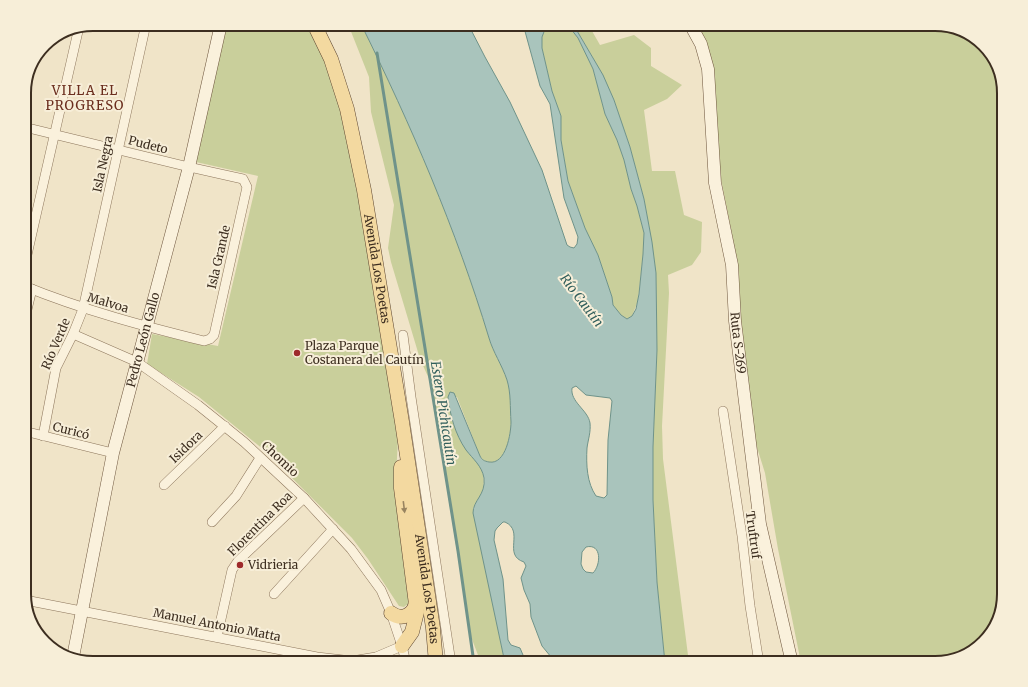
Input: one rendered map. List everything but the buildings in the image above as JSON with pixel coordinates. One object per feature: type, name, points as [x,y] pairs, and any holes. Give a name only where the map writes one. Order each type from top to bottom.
[{"type":"main road","name":"Avenida Los Poetas","points":[[317,31],[331,59],[348,117],[364,190],[432,620],[435,656]]},
{"type":"main road","points":[[402,646],[408,640],[414,626],[417,612],[402,488],[401,464],[404,440]]},
{"type":"main road","points":[[391,613],[398,616],[406,616],[413,610],[416,602]]},
{"type":"street","name":"Isla Negra","points":[[83,309],[144,31]]},
{"type":"street","name":"Pedro León Gallo","points":[[74,653],[113,453],[189,167],[219,31]]},
{"type":"street","name":"Ruta S-269","points":[[694,31],[701,44],[708,69],[715,183],[732,265],[735,322],[760,524],[790,656]]},
{"type":"street","points":[[31,237],[78,33]]},
{"type":"street","name":"Pudeto","points":[[31,129],[243,179]]},
{"type":"street","name":"Isla Grande","points":[[210,339],[214,335],[246,187],[243,179]]},
{"type":"street","name":"Malvoa","points":[[31,289],[83,309],[204,341],[210,339]]},
{"type":"street","name":"Río Verde","points":[[43,436],[56,368],[73,334],[83,309]]},
{"type":"street","name":"Chomio","points":[[73,334],[137,362],[198,405],[225,426],[304,498],[352,549],[381,590],[391,613],[404,656]]},
{"type":"street","points":[[403,335],[450,656]]},
{"type":"street","name":"Truftruf","points":[[723,411],[758,656]]},
{"type":"street","name":"Isidora","points":[[164,485],[225,426]]},
{"type":"street","name":"Curicó","points":[[31,433],[113,453]]},
{"type":"street","points":[[212,522],[236,496],[260,458]]},
{"type":"street","name":"Florentina Roa","points":[[218,637],[232,570],[238,561],[304,498]]},
{"type":"street","points":[[274,594],[333,529]]},
{"type":"street","name":"Manuel Antonio Matta","points":[[32,601],[218,637],[292,653],[314,656]]},
{"type":"street","name":"Manuel Antonio Matta","points":[[378,656],[402,646]]},
{"type":"green space","points":[[224,31],[311,31],[328,65],[358,173],[398,439],[395,495],[409,603],[404,607],[399,606],[368,559],[352,538],[264,450],[199,397],[147,364],[152,334],[218,346],[258,176],[196,162]]},
{"type":"green space","points":[[351,31],[364,31],[415,139],[447,217],[491,343],[505,374],[508,385],[511,422],[509,440],[500,459],[495,462],[487,462],[480,456],[457,397],[448,397],[453,423],[482,469],[484,480],[483,490],[473,508],[504,656],[478,656],[470,634],[430,381],[420,359],[388,248],[394,205],[371,112],[369,77]]},
{"type":"green space","points":[[544,31],[572,31],[578,38],[593,69],[605,114],[624,160],[644,233],[638,301],[632,316],[627,319],[621,315],[613,305],[612,297],[598,255],[585,228],[568,181],[561,140],[561,116],[552,91],[542,48],[542,37]]},
{"type":"green space","points":[[577,31],[592,31],[600,45],[634,35],[651,48],[651,66],[682,85],[667,99],[644,110],[652,171],[675,171],[684,215],[702,222],[701,252],[692,265],[668,275],[669,293],[662,426],[663,459],[688,656],[664,656],[657,582],[653,500],[653,447],[657,350],[656,273],[644,199],[630,147],[614,100],[592,56]]},
{"type":"green space","points":[[688,31],[947,32],[962,37],[979,49],[989,62],[995,77],[997,94],[997,594],[995,610],[991,621],[976,640],[962,650],[951,654],[934,656],[800,656],[778,549],[765,473],[754,438],[740,326],[738,265],[721,179],[712,71]]},
{"type":"water","name":"Río Cautín","points":[[364,31],[472,31],[510,102],[542,170],[567,245],[574,248],[577,244],[578,237],[564,198],[550,104],[540,86],[525,31],[544,31],[542,37],[542,48],[552,91],[561,116],[561,140],[568,181],[585,228],[598,255],[612,297],[613,305],[621,315],[627,319],[632,316],[636,309],[639,294],[644,233],[624,160],[605,114],[593,69],[578,38],[572,31],[577,31],[603,75],[614,100],[630,147],[644,199],[656,273],[657,350],[653,447],[653,500],[657,582],[664,656],[550,656],[542,646],[531,617],[530,604],[521,578],[526,566],[524,562],[518,559],[515,554],[514,537],[511,526],[503,522],[495,531],[494,540],[503,579],[508,640],[511,645],[520,648],[523,655],[504,656],[473,513],[475,504],[483,489],[484,478],[479,466],[466,450],[459,438],[450,411],[448,397],[450,392],[454,393],[480,456],[487,462],[495,462],[500,459],[509,440],[511,422],[510,395],[505,374],[491,343],[447,217],[415,139]],"holes":[[[576,386],[586,395],[610,398],[612,401],[608,440],[607,495],[604,498],[596,496],[589,480],[587,448],[590,423],[589,418],[576,402],[572,393],[572,388]],[[586,547],[595,548],[597,551],[599,560],[593,573],[586,572],[581,564],[582,552]]]},
{"type":"waterway","name":"Estero Pichicautín","points":[[377,53],[458,551],[473,656]]},
{"type":"place","name":"Plaza Parque Costanera del Cautín","points":[[297,353]]},
{"type":"place","name":"Vidrieria","points":[[240,565]]},
{"type":"district","name":"VILLA EL PROGRESO","points":[[85,98]]}]
